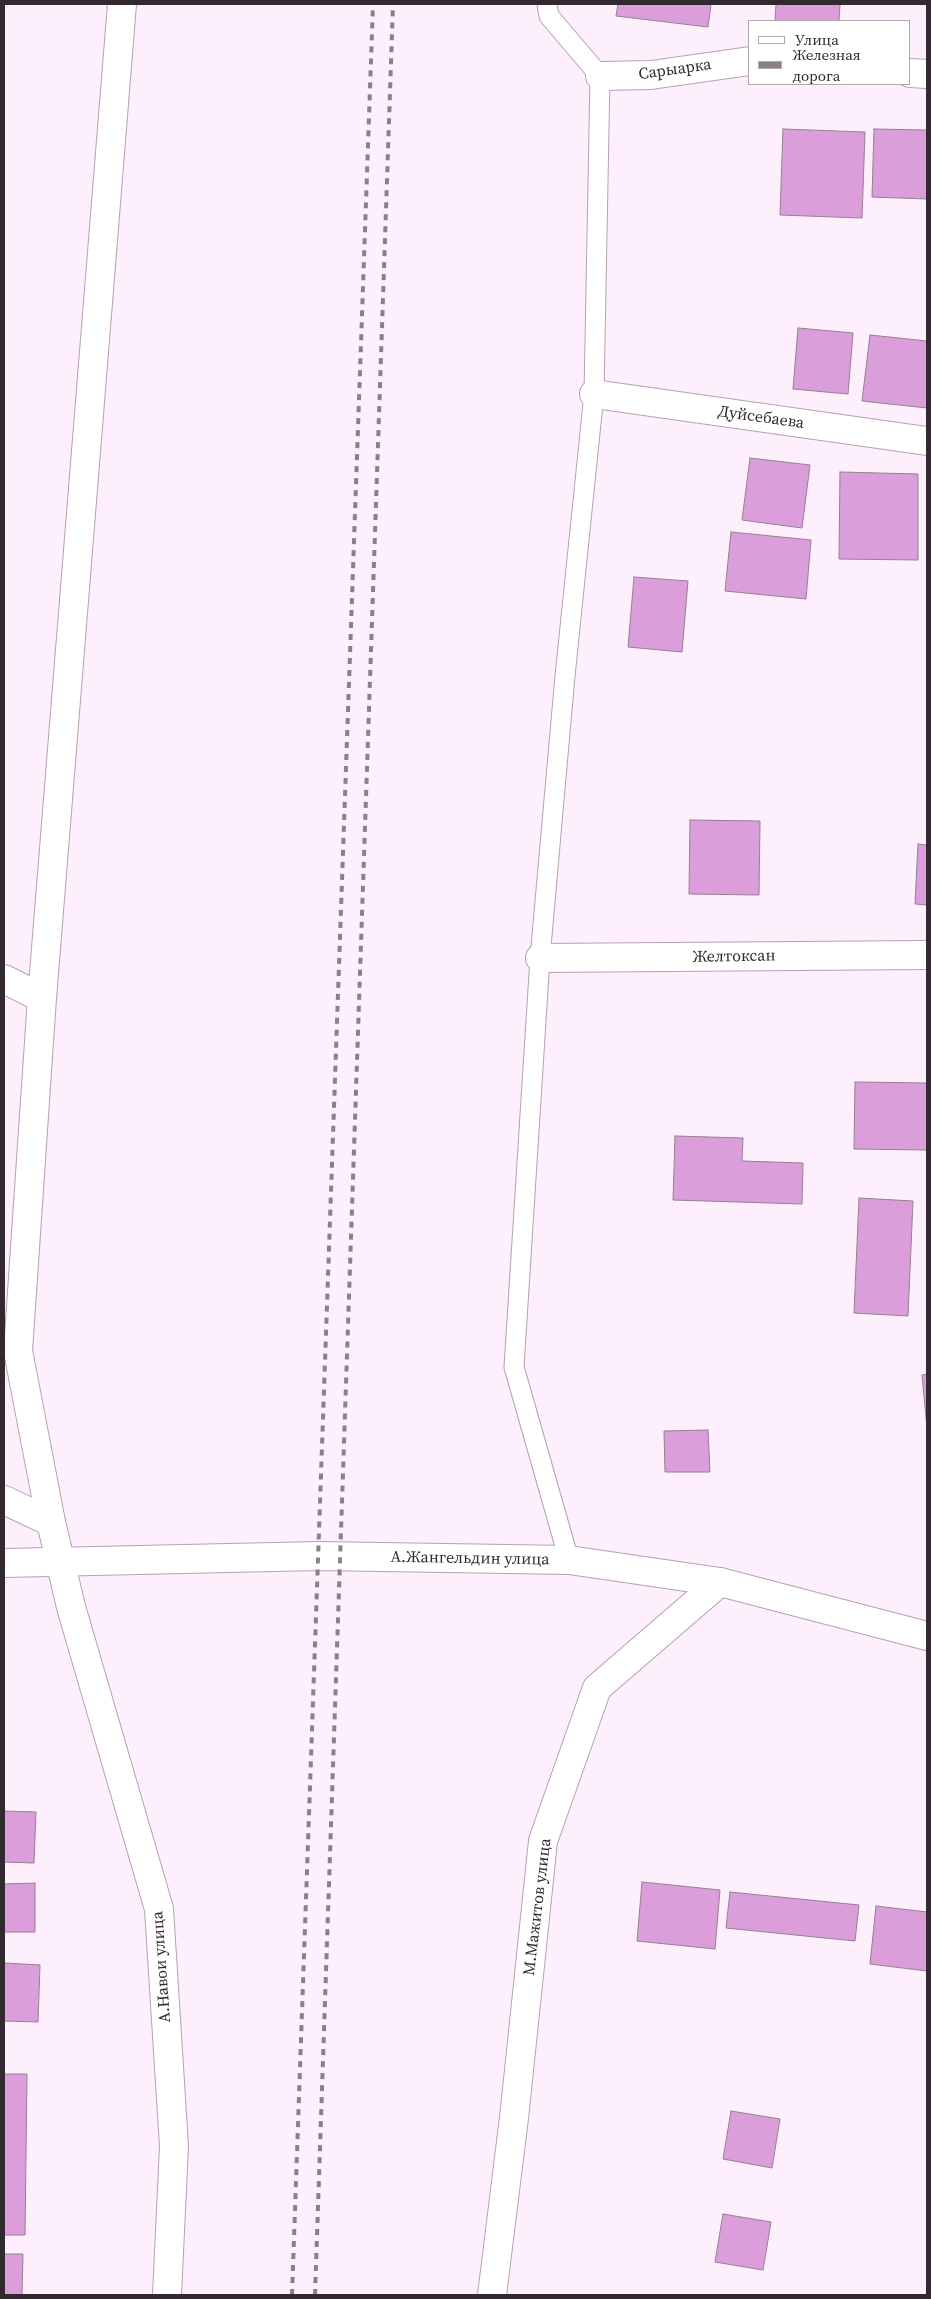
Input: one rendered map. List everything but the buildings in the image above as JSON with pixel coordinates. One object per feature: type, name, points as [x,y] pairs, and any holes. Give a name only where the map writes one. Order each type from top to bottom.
[{"type":"street","name":"А.Навои улица","points":[[122,4],[42,998],[18,1351],[60,1563],[159,1909],[174,2146],[167,2295]]},
{"type":"street","name":"Сарыарка","points":[[600,76],[651,76],[748,61]]},
{"type":"street","points":[[911,73],[927,74]]},
{"type":"street","name":"Дуйсебаева","points":[[594,394],[927,441]]},
{"type":"street","name":"Желтоксан","points":[[540,958],[927,955]]},
{"type":"street","points":[[4,979],[42,998]]},
{"type":"street","points":[[4,1500],[51,1522]]},
{"type":"street","name":"А.Жангельдин улица","points":[[4,1563],[319,1556],[569,1560],[720,1582],[927,1636]]},
{"type":"street","name":"М.Мажитов улица","points":[[492,2295],[515,2108],[543,1841],[597,1688],[720,1582]]},
{"type":"lane","points":[[546,4],[549,16],[600,76],[594,394],[565,676],[540,958],[514,1367],[569,1560]]},
{"type":"railway","points":[[292,2295],[373,4]]},
{"type":"railway","points":[[315,2295],[393,4]]}]
